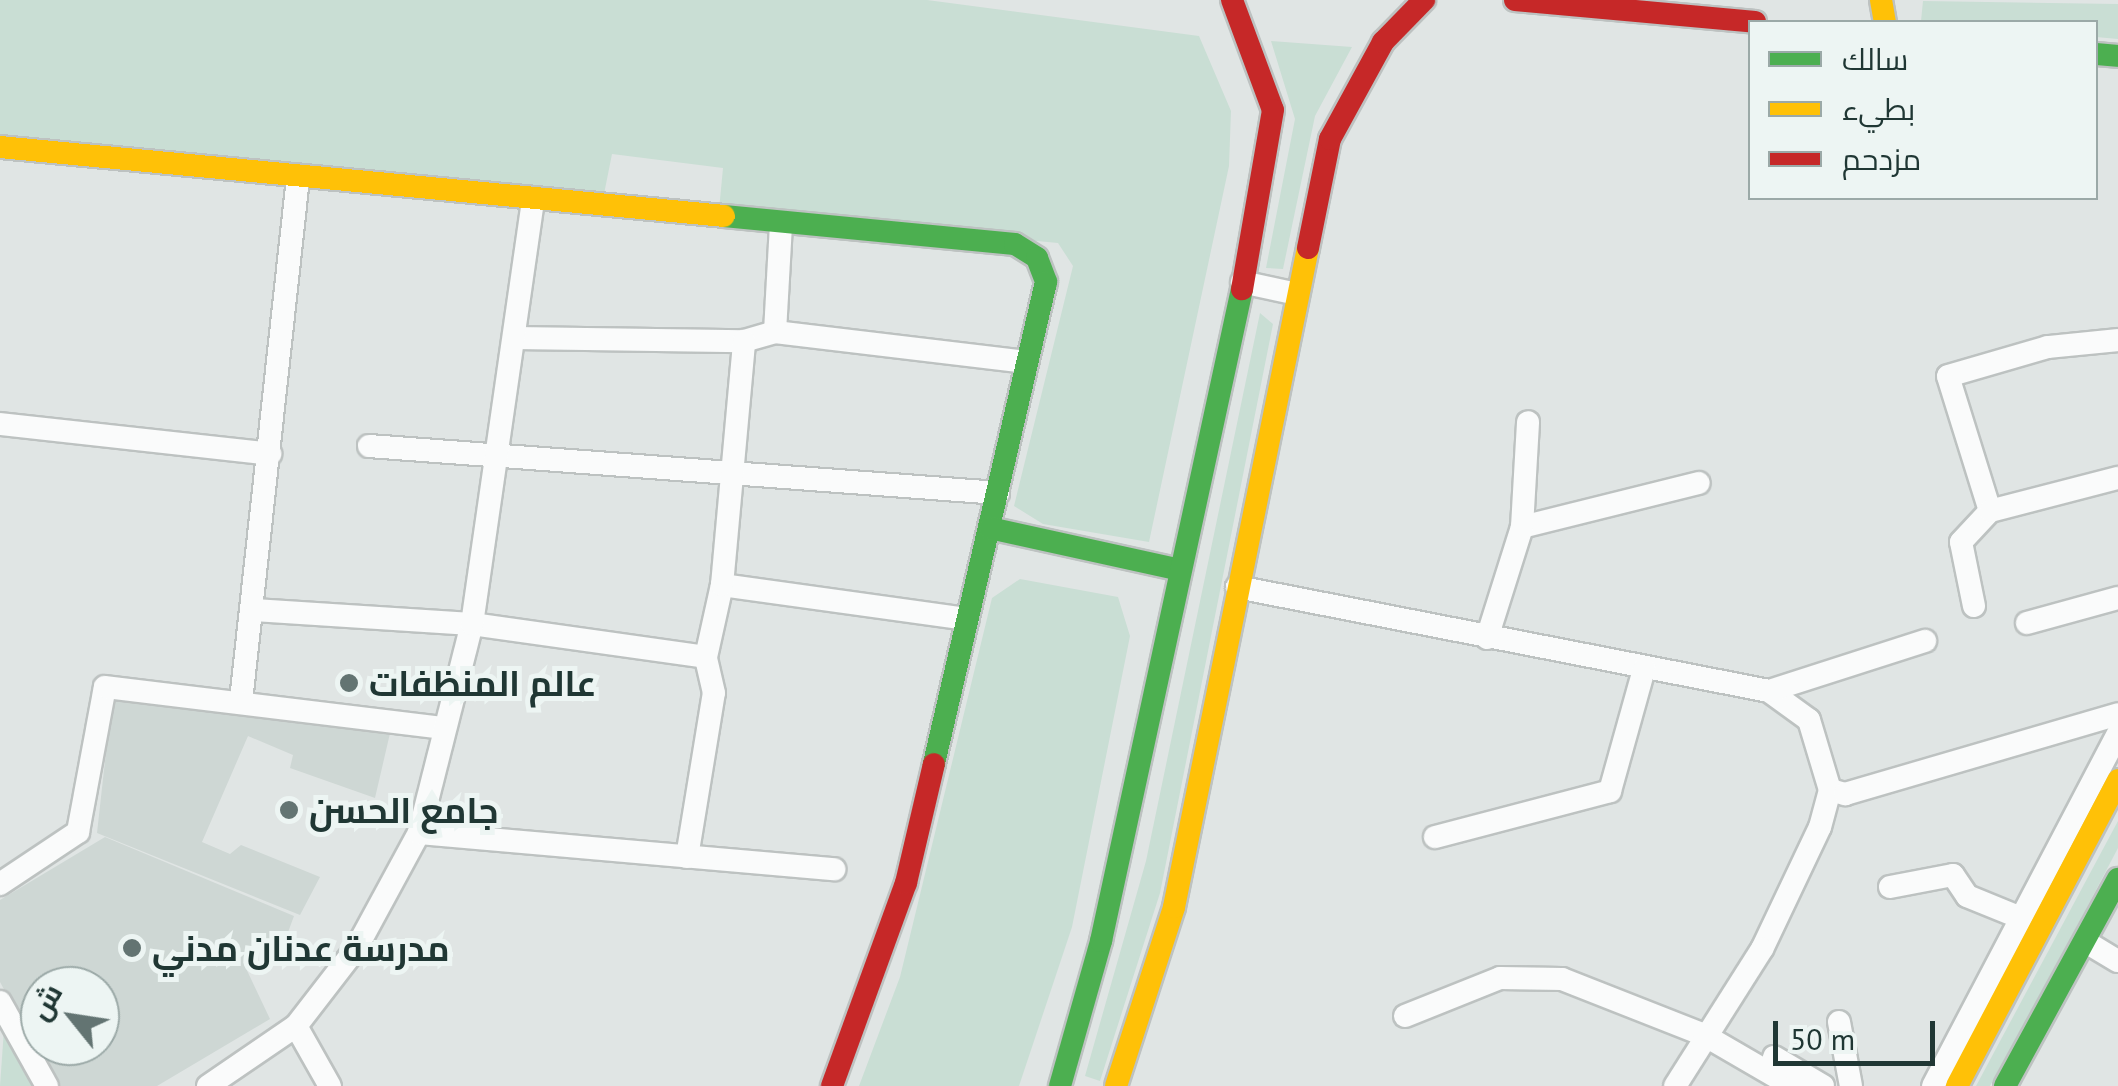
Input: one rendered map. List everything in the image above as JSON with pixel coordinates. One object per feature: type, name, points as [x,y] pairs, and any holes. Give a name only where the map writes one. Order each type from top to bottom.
[{"type":"main road","points":[[1060,1086],[1101,940],[1176,568],[1242,282],[1273,110],[1232,0]]},
{"type":"main road","points":[[1116,1086],[1174,907],[1330,139],[1383,42],[1424,0]]},
{"type":"main road","points":[[1515,0],[1748,21]]},
{"type":"main road","points":[[0,147],[1023,247],[1046,282],[998,493],[906,883],[832,1086]]},
{"type":"main road","points":[[990,528],[1176,568]]},
{"type":"main road","points":[[1957,1086],[2118,780]]},
{"type":"main road","points":[[2005,1086],[2118,880]]},
{"type":"street","points":[[241,701],[254,610],[298,178]]},
{"type":"street","points":[[208,1086],[296,1026],[357,947],[419,833],[442,728],[472,624],[534,202]]},
{"type":"street","points":[[775,332],[781,225]]},
{"type":"street","points":[[1242,282],[1298,294]]},
{"type":"street","points":[[515,338],[744,341],[775,332],[1027,362]]},
{"type":"street","points":[[1990,511],[1948,376],[2048,347],[2118,340]]},
{"type":"street","points":[[687,857],[714,692],[706,657],[722,584],[729,471],[744,341]]},
{"type":"street","points":[[1486,638],[1522,527],[1528,422]]},
{"type":"street","points":[[0,424],[270,454]]},
{"type":"street","points":[[370,446],[496,461],[729,471],[998,493]]},
{"type":"street","points":[[1974,606],[1961,542],[1990,511],[2118,478]]},
{"type":"street","points":[[1522,527],[1698,483]]},
{"type":"street","points":[[2078,488],[2083,503],[2118,492]]},
{"type":"street","points":[[722,584],[968,619]]},
{"type":"street","points":[[1237,587],[1769,691],[1809,720],[1830,790],[1774,924],[1675,1086]]},
{"type":"street","points":[[2027,623],[2118,598]]},
{"type":"street","points":[[254,610],[472,624],[706,657]]},
{"type":"street","points":[[1769,691],[1925,640]]},
{"type":"street","points":[[1435,836],[1610,791],[1644,669]]},
{"type":"street","points":[[0,884],[78,832],[105,687],[442,728]]},
{"type":"street","points":[[1830,790],[1845,794],[2118,714]]},
{"type":"street","points":[[1933,1086],[2118,733]]},
{"type":"street","points":[[419,833],[834,870]]},
{"type":"street","points":[[1890,887],[1953,874],[1968,896],[2021,918]]},
{"type":"street","points":[[1774,924],[1774,948],[1726,1030],[1823,1086]]},
{"type":"street","points":[[2086,942],[2118,960]]},
{"type":"street","points":[[1405,1016],[1500,978],[1562,979],[1704,1034],[1792,1086]]},
{"type":"street","points":[[0,1002],[47,1086]]},
{"type":"street","points":[[1839,1022],[1850,1086]]},
{"type":"street","points":[[296,1026],[330,1086]]},
{"type":"shaded area","points":[[112,698],[391,729],[375,798],[290,768],[293,755],[248,736],[202,842],[230,854],[241,845],[320,877],[300,915],[97,833]]},
{"type":"shaded area","name":"مدرسة عدنان مدني","points":[[105,837],[294,916],[287,935],[243,962],[270,1019],[157,1086],[56,1086],[45,1066],[120,1066],[120,966],[20,966],[20,1019],[0,982],[0,900]]},
{"type":"green space","points":[[0,0],[927,0],[1199,36],[1231,111],[1229,166],[1149,542],[1043,524],[1014,506],[1073,266],[1058,243],[719,210],[723,168],[612,154],[604,194],[0,137]]},
{"type":"green space","points":[[1923,1],[2118,4],[2118,39],[2098,37],[2098,20],[1921,20]]},
{"type":"green space","points":[[1271,41],[1352,47],[1315,116],[1283,269],[1266,268],[1295,119]]},
{"type":"green space","points":[[1260,313],[1273,324],[1160,893],[1100,1081],[1085,1076],[1146,861]]},
{"type":"green space","points":[[1020,579],[1118,597],[1130,636],[1072,927],[1019,1086],[859,1086],[900,977],[992,598]]},
{"type":"green space","points":[[2118,821],[2118,848],[2066,947],[1990,1086],[1976,1086]]},
{"type":"green space","points":[[4,1029],[20,1056],[20,1066],[26,1066],[38,1086],[0,1086]]},
{"type":"traffic: fast","points":[[2098,54],[2118,56]]},
{"type":"traffic: fast","points":[[724,216],[1015,244],[1037,258],[1046,282],[934,764]]},
{"type":"traffic: fast","points":[[1060,1086],[1101,941],[1242,289]]},
{"type":"traffic: fast","points":[[990,528],[1176,569]]},
{"type":"traffic: fast","points":[[2005,1086],[2118,879]]},
{"type":"traffic: slow","points":[[1881,0],[1885,20]]},
{"type":"traffic: slow","points":[[0,147],[724,216]]},
{"type":"traffic: slow","points":[[1116,1086],[1174,907],[1308,248]]},
{"type":"traffic: slow","points":[[1957,1086],[2118,780]]},
{"type":"traffic: jam","points":[[1232,0],[1273,110],[1242,289]]},
{"type":"traffic: jam","points":[[1308,248],[1330,139],[1383,42],[1424,0]]},
{"type":"traffic: jam","points":[[1515,0],[1748,21]]},
{"type":"traffic: jam","points":[[832,1086],[906,883],[934,764]]},
{"type":"place","name":"عالم المنظفات","points":[[349,683]]},
{"type":"place","name":"جامع الحسن","points":[[289,810]]},
{"type":"place","name":"مدرسة عدنان مدني","points":[[132,948]]}]
